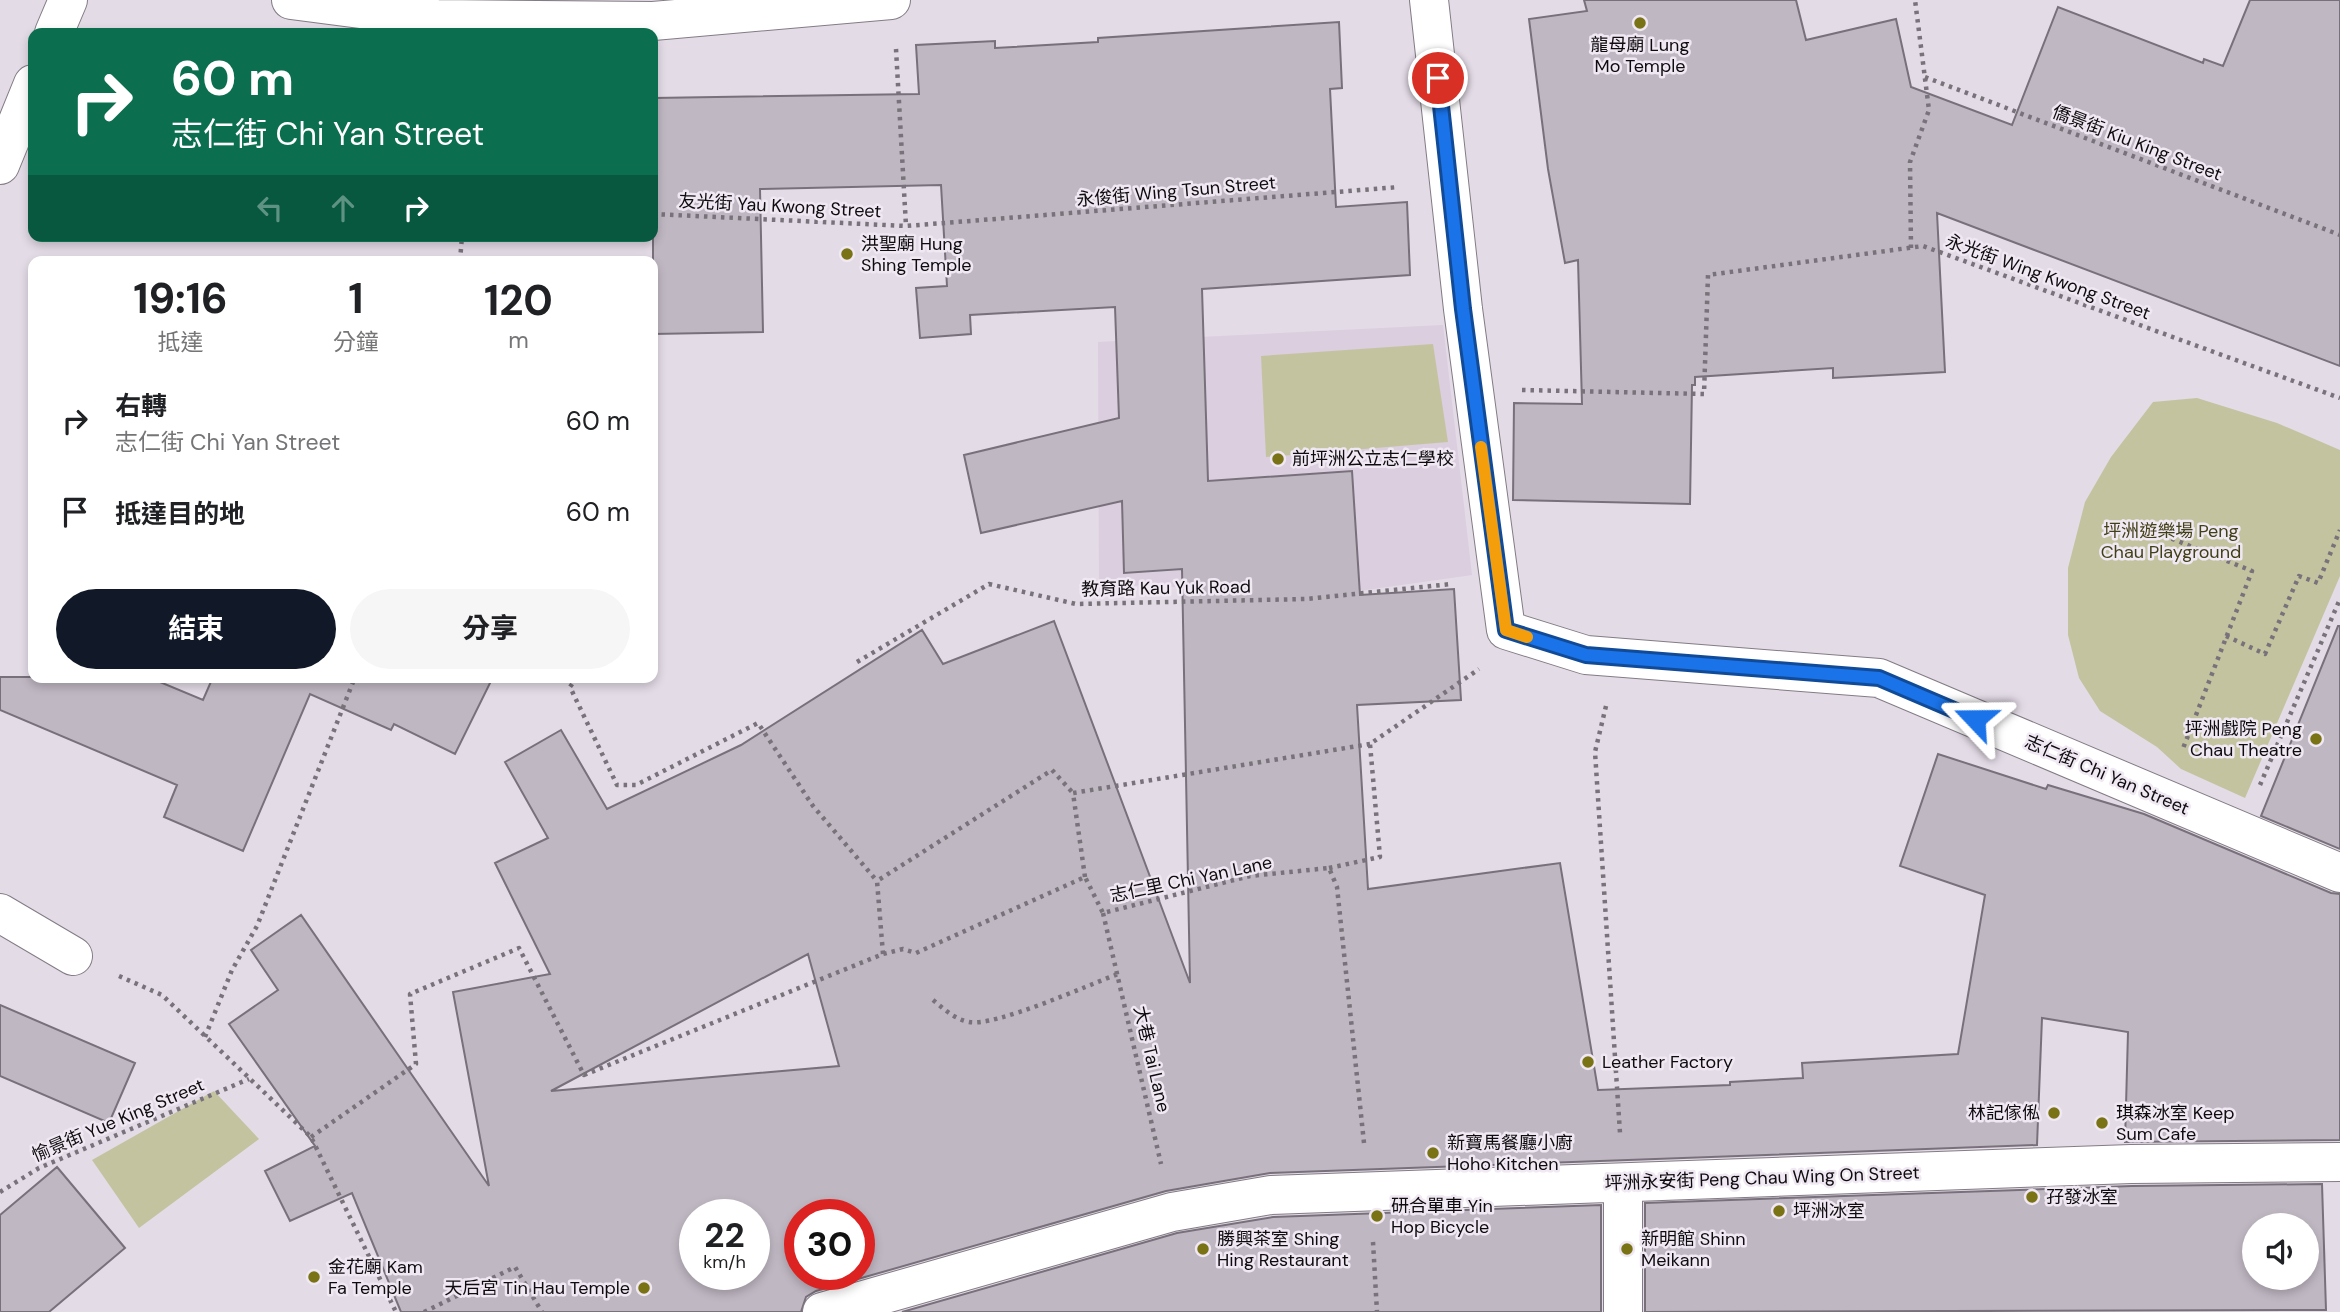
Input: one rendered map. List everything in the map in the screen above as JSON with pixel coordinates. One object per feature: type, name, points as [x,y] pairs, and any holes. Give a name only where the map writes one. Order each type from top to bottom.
[{"type":"street","points":[[56,28],[68,0]]},
{"type":"street","points":[[291,0],[437,19],[653,21],[891,0]]},
{"type":"street","points":[[1429,0],[1463,309],[1506,630]]},
{"type":"street","points":[[0,165],[28,96]]},
{"type":"street","name":"志仁街 Chi Yan Street","points":[[1506,630],[1586,655],[1879,678],[2340,873]]},
{"type":"street","points":[[0,913],[73,956]]},
{"type":"street","name":"坪洲永安街 Peng Chau Wing On Street","points":[[822,1312],[1172,1212],[1271,1195],[2131,1164],[2340,1162]]},
{"type":"street","points":[[1623,1183],[1623,1312]]},
{"type":"path","points":[[1911,248],[1910,162],[1930,110],[1915,0]]},
{"type":"path","points":[[896,40],[906,226]]},
{"type":"path","name":"僑景街 Kiu King Street","points":[[1925,77],[2340,235]]},
{"type":"path","name":"永俊街 Wing Tsun Street","points":[[906,226],[1449,183]]},
{"type":"path","name":"友光街 Yau Kwong Street","points":[[658,214],[906,226]]},
{"type":"path","name":"永光街 Wing Kwong Street","points":[[1474,389],[1704,394],[1708,275],[1923,246],[2340,398]]},
{"type":"path","points":[[2148,529],[2252,571],[2179,757]]},
{"type":"path","points":[[2226,636],[2265,654],[2299,576],[2318,583],[2340,530]]},
{"type":"path","name":"教育路 Kau Yuk Road","points":[[857,662],[989,584],[1076,604],[1306,599],[1498,579]]},
{"type":"path","points":[[2240,831],[2340,600]]},
{"type":"path","points":[[1073,793],[1370,744],[1498,656],[1506,630]]},
{"type":"path","points":[[1617,657],[1595,752],[1623,1183]]},
{"type":"path","points":[[205,1037],[232,970],[257,926],[353,683]]},
{"type":"path","points":[[573,683],[570,687],[617,785],[636,785],[758,723],[813,806],[877,881],[883,954]]},
{"type":"path","name":"志仁里 Chi Yan Lane","points":[[311,1137],[416,1064],[410,994],[519,948],[584,1075],[883,954],[902,950],[916,953],[1085,877],[1102,913],[1250,876],[1329,868],[1380,857],[1370,744]]},
{"type":"path","points":[[877,881],[1052,770],[1073,793],[1085,877]]},
{"type":"path","points":[[1329,868],[1337,887],[1369,1192],[1377,1312]]},
{"type":"path","name":"大巷 Tai Lane","points":[[1102,913],[1172,1212]]},
{"type":"path","points":[[73,956],[162,995],[311,1137],[396,1312]]},
{"type":"path","points":[[933,1000],[955,1018],[971,1023],[995,1020],[1118,974]]},
{"type":"path","name":"愉景街 Yue King Street","points":[[0,1192],[40,1168],[249,1079]]},
{"type":"path","points":[[424,1312],[515,1267],[542,1312]]},
{"type":"shaded area","name":"前坪洲公立志仁學校","points":[[1443,325],[1472,575],[1327,593],[1099,584],[1098,342]]},
{"type":"green space","points":[[1433,344],[1448,442],[1266,457],[1261,356]]},
{"type":"green space","name":"坪洲遊樂場 Peng Chau Playground","points":[[2197,398],[2277,423],[2340,450],[2340,576],[2245,798],[2181,769],[2157,747],[2100,711],[2079,678],[2068,635],[2068,568],[2085,502],[2111,457],[2153,402]]},
{"type":"green space","points":[[214,1091],[259,1139],[139,1228],[92,1160]]},
{"type":"building","points":[[1584,0],[1796,0],[1806,40],[1896,19],[1911,87],[2012,125],[2058,7],[2203,63],[2204,59],[2223,66],[2250,0],[2340,0],[2340,366],[1937,213],[1945,372],[1833,378],[1833,368],[1695,377],[1695,385],[1692,385],[1690,504],[1513,500],[1514,403],[1582,404],[1578,260],[1565,263],[1548,169],[1529,19],[1587,11]]},
{"type":"building","points":[[1339,22],[1342,88],[1330,89],[1336,207],[1407,202],[1410,275],[1202,289],[1208,481],[1352,471],[1360,595],[1454,589],[1461,700],[1357,705],[1368,889],[1560,863],[1598,1090],[1730,1085],[1730,1082],[1803,1078],[1802,1063],[1958,1054],[1985,895],[1900,866],[1938,754],[2046,789],[2048,785],[2144,814],[2331,893],[2340,894],[2340,1140],[2125,1142],[2128,1032],[2042,1018],[2037,1145],[1270,1173],[1166,1191],[875,1274],[875,1199],[784,1199],[784,1290],[820,1290],[806,1297],[801,1312],[401,1312],[352,1193],[290,1221],[265,1171],[315,1146],[229,1024],[278,990],[251,950],[301,915],[489,1186],[453,992],[550,974],[495,863],[548,838],[505,762],[561,730],[607,809],[741,745],[922,630],[943,664],[1054,621],[1190,983],[1182,569],[1124,573],[1122,501],[981,533],[964,455],[1119,418],[1115,307],[970,315],[971,334],[920,338],[916,288],[947,286],[941,185],[760,189],[763,332],[658,334],[658,256],[653,256],[653,242],[658,242],[658,98],[919,94],[916,45],[995,41],[995,48],[1098,42],[1098,38]],"holes":[[[808,954],[839,1066],[551,1091]]]},
{"type":"building","name":"坪洲戲院 Peng Chau Theatre","points":[[2340,626],[2340,849],[2261,816]]},
{"type":"building","points":[[0,677],[28,677],[28,683],[162,683],[203,700],[210,683],[490,683],[455,754],[394,724],[391,730],[310,694],[243,851],[164,817],[177,785],[0,710]]},
{"type":"building","points":[[0,1005],[135,1063],[109,1123],[0,1076]]},
{"type":"building","points":[[57,1167],[125,1248],[49,1312],[0,1312],[0,1215]]},
{"type":"building","points":[[2322,1184],[2326,1310],[1645,1312],[1645,1203],[2132,1186]]},
{"type":"building","points":[[1601,1205],[1601,1312],[902,1312],[1177,1233],[1273,1217]]},
{"type":"slow traffic","points":[[1481,447],[1506,630],[1527,637]]},
{"type":"place","name":"龍母廟 Lung Mo Temple","points":[[1640,23]]},
{"type":"place","name":"洪聖廟 Hung Shing Temple","points":[[847,254]]},
{"type":"place","name":"前坪洲公立志仁學校","points":[[1278,459]]},
{"type":"place","name":"坪洲戲院 Peng Chau Theatre","points":[[2316,739]]},
{"type":"place","name":"Leather Factory","points":[[1588,1062]]},
{"type":"place","name":"林記傢俬","points":[[2054,1113]]},
{"type":"place","name":"琪森冰室 Keep Sum Cafe","points":[[2102,1123]]},
{"type":"place","name":"新寶馬餐廳小廚 Hoho Kitchen","points":[[1433,1153]]},
{"type":"place","name":"孖發冰室","points":[[2032,1197]]},
{"type":"place","name":"坪洲冰室","points":[[1779,1211]]},
{"type":"place","name":"研合單車 Yin Hop Bicycle","points":[[1377,1216]]},
{"type":"place","name":"勝興茶室 Shing Hing Restaurant","points":[[1203,1249]]},
{"type":"place","name":"新明館 Shinn Meikann","points":[[1627,1249]]},
{"type":"place","name":"金花廟 Kam Fa Temple","points":[[314,1277]]},
{"type":"place","name":"天后宮 Tin Hau Temple","points":[[644,1288]]},
{"type":"route","points":[[1438,78],[1463,309],[1506,630],[1586,655],[1879,678],[1975,719]]}]
